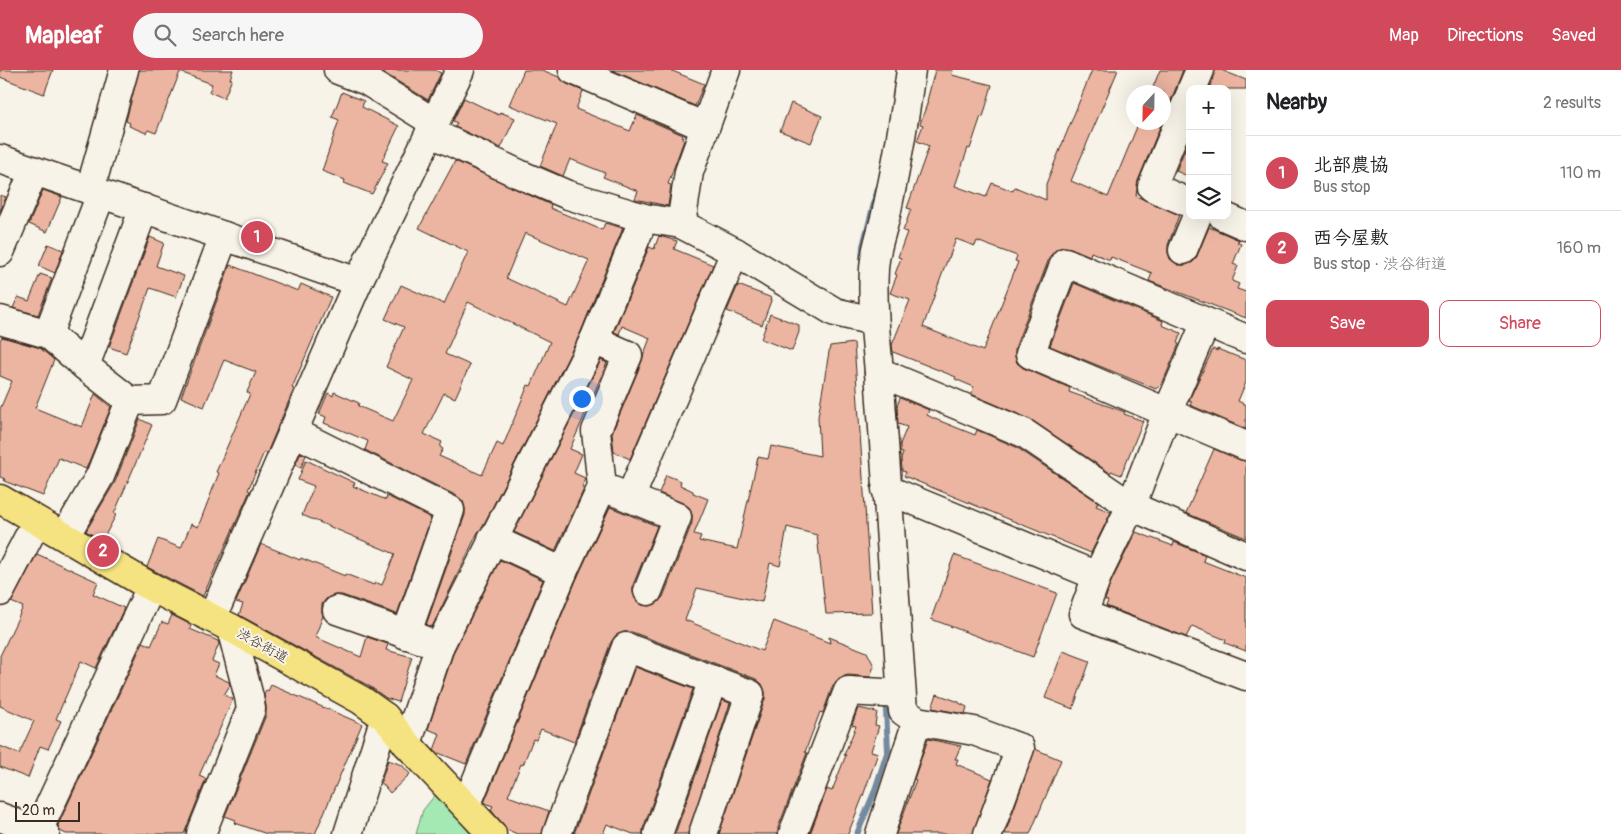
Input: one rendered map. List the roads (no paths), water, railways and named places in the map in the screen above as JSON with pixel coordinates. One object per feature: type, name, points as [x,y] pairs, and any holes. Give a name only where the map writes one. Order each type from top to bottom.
[{"type":"main road","name":"渋谷街道","points":[[0,499],[151,587],[222,623],[361,700],[385,717],[407,744],[492,834]]},
{"type":"street","points":[[48,334],[95,192],[124,70]]},
{"type":"street","points":[[201,834],[251,709],[249,696],[222,623],[292,431],[358,282],[460,70]]},
{"type":"street","points":[[573,70],[705,127]]},
{"type":"street","points":[[681,224],[689,172],[726,70]]},
{"type":"street","points":[[911,70],[905,116],[887,212],[878,241],[874,268],[873,321],[879,372],[903,711],[917,721],[974,731],[1020,748],[988,834]]},
{"type":"street","points":[[1194,85],[1200,70]]},
{"type":"street","points":[[353,73],[433,127],[519,174],[568,195],[644,218],[681,224],[735,252],[834,312],[873,321]]},
{"type":"street","points":[[1186,105],[1152,187],[1186,201]]},
{"type":"street","points":[[0,160],[358,282]]},
{"type":"street","points":[[0,252],[34,171]]},
{"type":"street","points":[[85,366],[144,208]]},
{"type":"street","points":[[407,744],[440,645],[594,340],[644,218]]},
{"type":"street","points":[[1231,219],[1246,226]]},
{"type":"street","points":[[1183,250],[1195,220]]},
{"type":"street","points":[[0,320],[48,334],[130,401],[162,400],[224,236]]},
{"type":"street","points":[[630,498],[735,252]]},
{"type":"street","points":[[1246,339],[1065,262],[1030,354],[1246,446]]},
{"type":"street","points":[[1206,322],[1167,413],[1131,506],[1097,576],[1083,614],[1246,676]]},
{"type":"street","points":[[466,806],[563,572],[602,487],[596,431],[628,355],[594,340]]},
{"type":"street","points":[[879,372],[1024,433],[1131,506],[1246,556]]},
{"type":"street","points":[[65,536],[100,476],[130,401]]},
{"type":"street","points":[[558,413],[596,431]]},
{"type":"street","points":[[292,431],[450,510],[406,635]]},
{"type":"street","points":[[602,487],[678,517],[648,591]]},
{"type":"street","points":[[886,489],[1097,576]]},
{"type":"street","points":[[0,592],[37,520]]},
{"type":"street","points":[[492,539],[563,572]]},
{"type":"street","points":[[0,818],[42,833],[151,587]]},
{"type":"street","points":[[336,610],[440,645]]},
{"type":"street","points":[[557,834],[626,647],[750,694],[703,834]]},
{"type":"street","points":[[658,834],[713,680]]},
{"type":"street","points":[[793,834],[848,691],[902,694]]},
{"type":"street","points":[[348,834],[385,717]]},
{"type":"street","points":[[880,834],[917,721]]},
{"type":"waterway","points":[[862,259],[863,246],[878,188]]},
{"type":"waterway","points":[[857,834],[874,793],[888,750],[886,710]]},
{"type":"place","name":"北部農協","points":[[257,237]]},
{"type":"place","name":"西今屋敷","points":[[103,551]]}]
